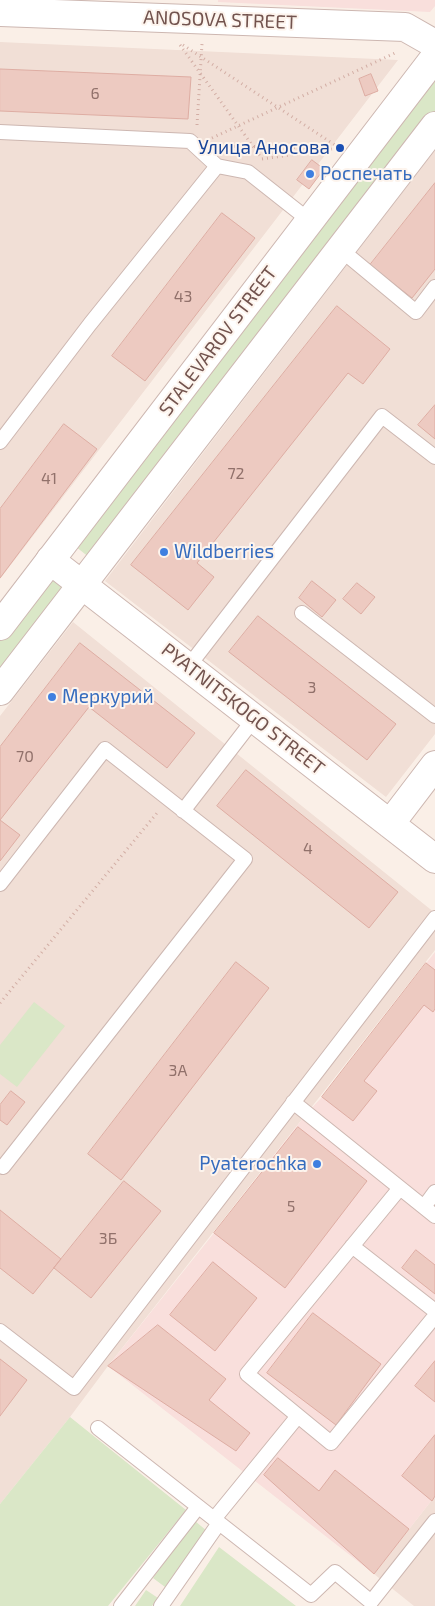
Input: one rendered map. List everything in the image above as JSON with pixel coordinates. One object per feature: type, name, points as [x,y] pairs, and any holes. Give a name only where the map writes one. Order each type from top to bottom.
[{"type":"street","name":"ANOSOVA STREET","points":[[0,12],[113,8],[406,27],[435,44]]},
{"type":"street","name":"STALEVAROV STREET","points":[[0,626],[435,57]]},
{"type":"street","points":[[0,691],[435,126]]},
{"type":"street","name":"PYATNITSKOGO STREET","points":[[50,560],[435,859]]},
{"type":"street","points":[[390,824],[435,765]]},
{"type":"lane","points":[[0,132],[190,141],[217,166],[248,172],[310,220]]},
{"type":"lane","points":[[0,442],[90,324],[217,166]]},
{"type":"lane","points":[[340,249],[416,312],[435,287]]},
{"type":"lane","points":[[188,667],[382,416],[435,457]]},
{"type":"lane","points":[[302,613],[435,716]]},
{"type":"lane","points":[[183,811],[254,719]]},
{"type":"lane","points":[[0,884],[105,750],[245,859],[3,1167]]},
{"type":"lane","points":[[0,1331],[74,1388],[435,918]]},
{"type":"lane","points":[[293,1102],[435,1216]]},
{"type":"lane","points":[[400,1188],[247,1374],[331,1443],[435,1316]]},
{"type":"lane","points":[[424,1206],[435,1192]]},
{"type":"lane","points":[[352,1246],[435,1312]]},
{"type":"lane","points":[[161,1606],[216,1521],[298,1416]]},
{"type":"lane","points":[[98,1428],[310,1595],[335,1572],[370,1602],[435,1521]]},
{"type":"lane","points":[[122,1606],[198,1507]]},
{"type":"path","points":[[268,167],[179,42],[340,148]]},
{"type":"path","points":[[196,145],[202,44]]},
{"type":"path","points":[[196,145],[397,52]]},
{"type":"path","points":[[196,145],[340,148]]},
{"type":"path","points":[[217,166],[340,148]]},
{"type":"path","points":[[0,1003],[168,799]]},
{"type":"shaded area","points":[[218,0],[435,0],[435,6],[430,12],[218,2]]},
{"type":"shaded area","points":[[0,42],[398,60],[0,579]]},
{"type":"shaded area","points":[[435,150],[435,734],[386,797],[105,581]]},
{"type":"shaded area","points":[[73,622],[435,913],[435,950],[0,1504],[0,716]]},
{"type":"shaded area","points":[[435,952],[435,1496],[374,1574],[108,1366]]},
{"type":"shaded area","points":[[435,1496],[435,1606],[414,1606],[374,1574]]},
{"type":"green space","points":[[435,78],[435,120],[90,558],[75,546]]},
{"type":"green space","points":[[55,576],[69,586],[0,683],[0,638]]},
{"type":"green space","points":[[34,1002],[65,1026],[17,1087],[0,1074],[0,1045]]},
{"type":"green space","points":[[70,1417],[186,1510],[108,1606],[0,1606],[0,1504]]},
{"type":"green space","points":[[195,1521],[207,1531],[165,1587],[153,1578]]},
{"type":"green space","points":[[219,1547],[296,1606],[180,1606]]},
{"type":"green space","points":[[146,1590],[158,1598],[152,1606],[135,1606]]},
{"type":"building","points":[[0,69],[191,77],[188,119],[0,111]]},
{"type":"building","points":[[371,74],[378,91],[365,96],[359,79]]},
{"type":"building","name":"Роспечать","points":[[312,160],[324,169],[309,189],[297,180]]},
{"type":"building","points":[[435,183],[435,269],[412,298],[370,265]]},
{"type":"building","points":[[222,213],[255,238],[145,381],[112,356]]},
{"type":"building","points":[[337,306],[390,349],[363,384],[348,373],[197,563],[214,577],[188,610],[131,565]]},
{"type":"building","points":[[435,405],[435,439],[418,425]]},
{"type":"building","points":[[64,424],[97,449],[0,578],[0,509]]},
{"type":"building","points":[[312,581],[336,600],[322,617],[299,598]]},
{"type":"building","points":[[357,583],[375,597],[361,614],[343,599]]},
{"type":"building","points":[[258,616],[396,724],[367,760],[229,652]]},
{"type":"building","points":[[80,643],[195,733],[167,768],[89,707],[0,820],[0,747]]},
{"type":"building","points":[[246,770],[398,892],[369,928],[217,806]]},
{"type":"building","points":[[0,820],[20,835],[0,861]]},
{"type":"building","points":[[236,962],[269,988],[121,1180],[88,1154]]},
{"type":"building","points":[[426,963],[435,970],[435,1009],[433,1012],[424,1005],[364,1081],[377,1091],[353,1121],[322,1097]]},
{"type":"building","points":[[11,1091],[25,1102],[7,1125],[0,1120],[0,1105]]},
{"type":"building","points":[[298,1127],[367,1181],[285,1288],[214,1233]]},
{"type":"building","points":[[124,1181],[161,1211],[91,1298],[54,1268]]},
{"type":"building","points":[[0,1210],[61,1259],[33,1294],[0,1268]]},
{"type":"building","points":[[416,1250],[435,1265],[435,1294],[402,1268]]},
{"type":"building","points":[[213,1262],[257,1298],[215,1351],[170,1315]]},
{"type":"building","points":[[313,1313],[381,1364],[336,1425],[267,1373]]},
{"type":"building","points":[[158,1325],[226,1379],[209,1400],[250,1433],[236,1451],[108,1366]]},
{"type":"building","points":[[0,1359],[27,1380],[0,1416]]},
{"type":"building","points":[[435,1361],[435,1402],[415,1386]]},
{"type":"building","points":[[435,1435],[435,1496],[432,1501],[402,1476]]},
{"type":"building","points":[[278,1458],[319,1491],[335,1470],[409,1529],[374,1574],[264,1475]]},
{"type":"place","name":"Улица Аносова","points":[[340,148]]},
{"type":"place","name":"Роспечать","points":[[310,174]]},
{"type":"place","name":"Wildberries","points":[[164,552]]},
{"type":"place","name":"Меркурий","points":[[52,697]]},
{"type":"place","name":"Pyaterochka","points":[[317,1164]]}]
